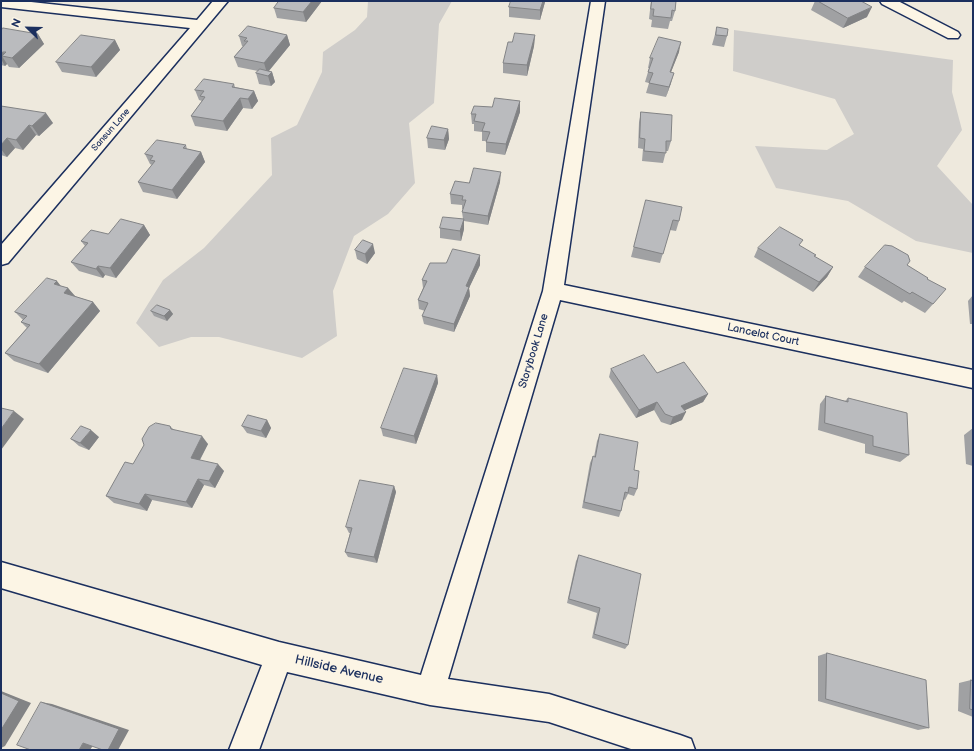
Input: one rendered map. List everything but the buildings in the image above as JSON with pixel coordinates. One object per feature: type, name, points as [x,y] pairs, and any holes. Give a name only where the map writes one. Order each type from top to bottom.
[{"type":"street","name":"Sansun Lane","points":[[1,258],[221,1]]},
{"type":"street","name":"Storybook Lane","points":[[430,691],[553,291],[598,1]]},
{"type":"street","points":[[887,1],[953,35]]},
{"type":"street","points":[[1,3],[201,25]]},
{"type":"street","name":"Lancelot Court","points":[[553,291],[973,379]]},
{"type":"street","name":"Hillside Avenue","points":[[1,575],[279,656],[430,691],[549,708],[680,750]]},
{"type":"street","points":[[244,750],[279,656]]},
{"type":"shaded area","points":[[368,1],[452,1],[439,24],[434,103],[409,123],[415,183],[388,214],[354,236],[333,291],[337,336],[302,358],[219,337],[191,337],[159,347],[136,323],[163,280],[204,248],[272,175],[271,138],[297,125],[322,72],[323,52],[355,30],[367,17]]},
{"type":"shaded area","points":[[734,30],[953,60],[952,92],[962,130],[937,166],[973,205],[973,253],[916,241],[848,201],[776,188],[755,146],[827,150],[854,134],[835,99],[733,71]]}]
